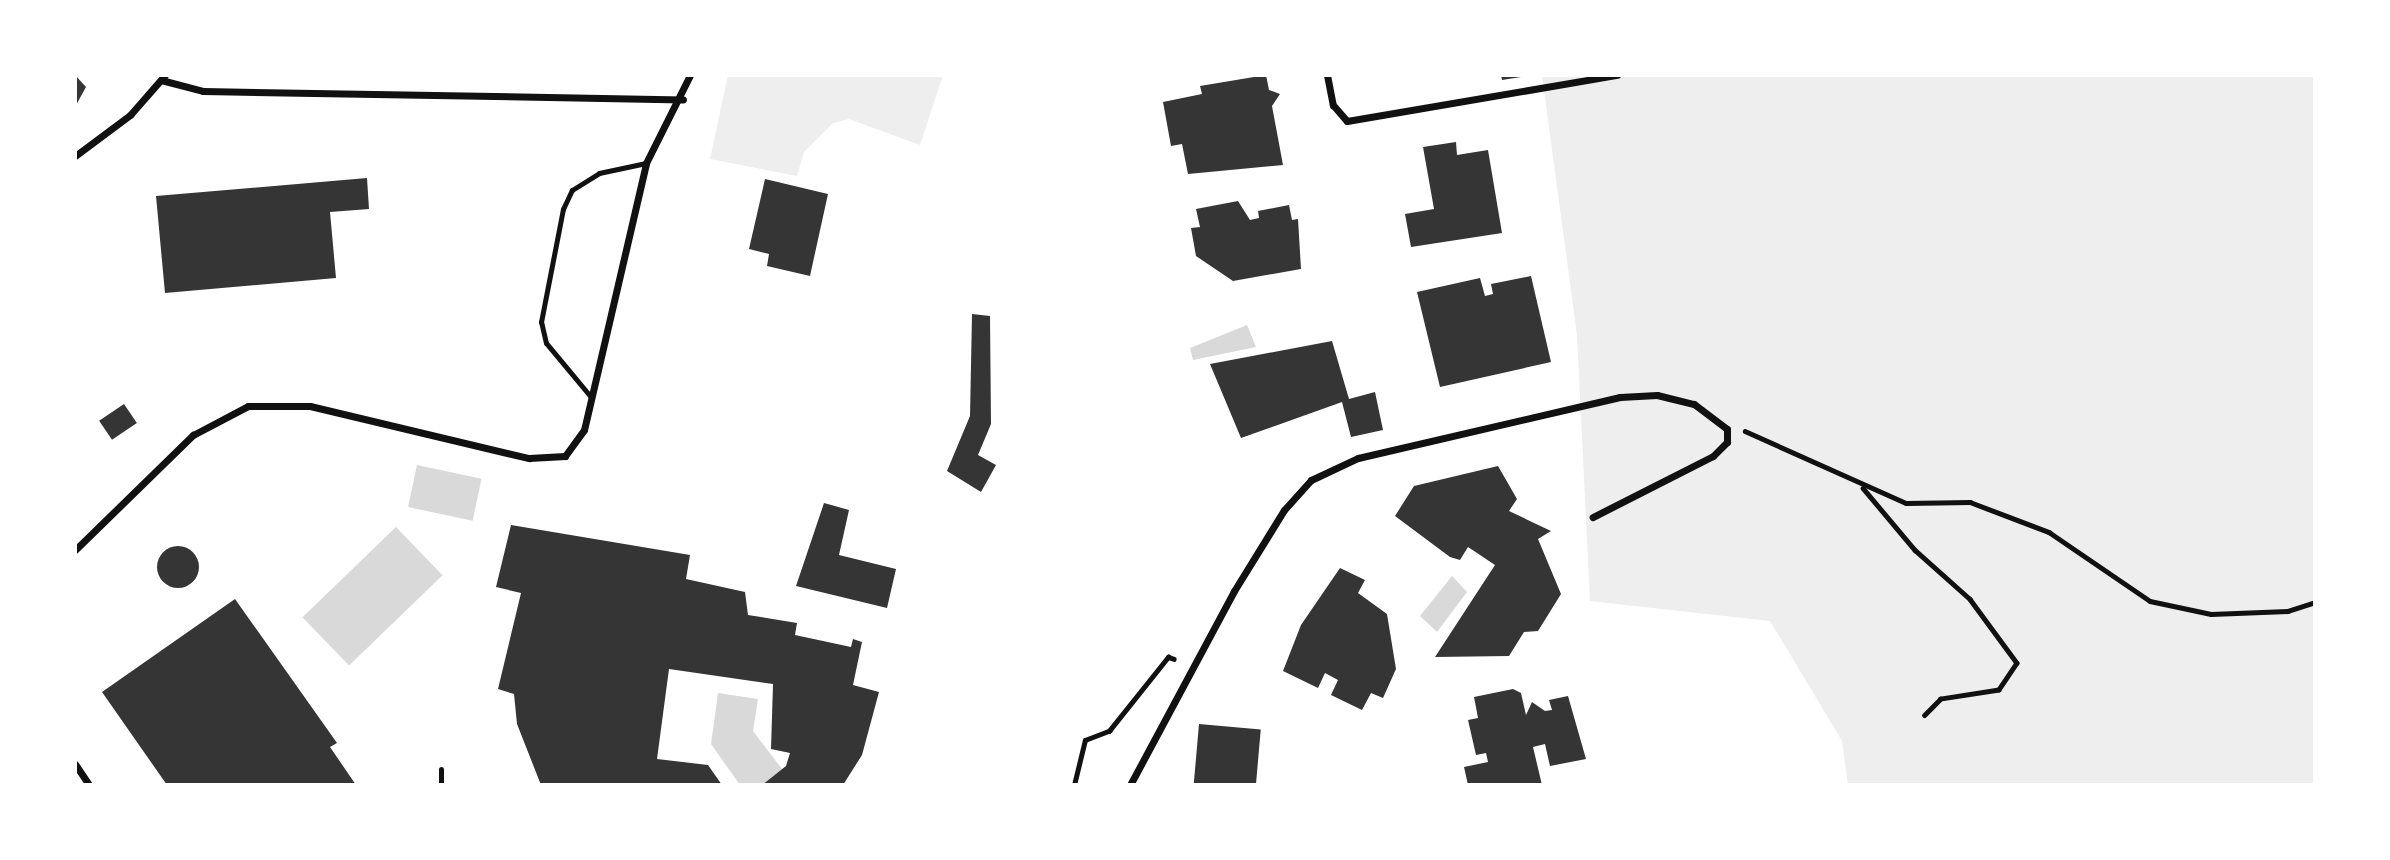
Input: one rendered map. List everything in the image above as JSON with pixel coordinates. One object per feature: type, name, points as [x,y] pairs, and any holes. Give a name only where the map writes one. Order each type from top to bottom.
[{"type":"street","points":[[75,550],[193,435],[248,406],[310,406],[555,459],[577,446],[646,163],[683,99],[690,75]]},
{"type":"street","points":[[1328,75],[1334,105],[1347,121],[1617,75]]},
{"type":"street","points":[[75,156],[130,115],[163,78],[203,91],[683,99]]},
{"type":"street","points":[[1130,785],[1192,663],[1284,510],[1311,480],[1358,457],[1620,397],[1657,395],[1694,404],[1727,429],[1727,442],[1713,456],[1593,517]]},
{"type":"street","points":[[75,764],[89,785]]},
{"type":"lane","points":[[591,397],[546,343],[541,322],[563,209],[572,190],[599,173],[646,163]]},
{"type":"lane","points":[[440,769],[441,785]]},
{"type":"path","points":[[1727,429],[1800,450],[1860,485],[1906,503],[1970,502],[2049,532],[2150,601],[2211,614],[2288,611],[2315,602]]},
{"type":"path","points":[[1860,485],[1915,550],[1970,599],[2017,663],[1999,690],[1941,699],[1925,715]]},
{"type":"path","points":[[1074,785],[1085,740],[1109,731],[1168,657],[1192,663]]},
{"type":"shaded area","points":[[728,75],[943,75],[920,145],[849,119],[833,123],[804,152],[797,176],[710,159]]},
{"type":"shaded area","points":[[1542,75],[2315,75],[2315,785],[1848,785],[1842,741],[1770,621],[1590,601],[1577,335]]},
{"type":"shaded area","points":[[1247,325],[1256,347],[1193,360],[1190,348]]},
{"type":"shaded area","points":[[417,465],[482,479],[473,521],[408,507]]},
{"type":"shaded area","points":[[396,527],[443,575],[349,666],[302,617]]},
{"type":"shaded area","points":[[1452,576],[1467,592],[1437,632],[1420,616]]},
{"type":"shaded area","points":[[718,693],[758,699],[753,731],[782,769],[762,785],[740,785],[711,744]]},
{"type":"building","points":[[75,75],[86,87],[75,107]]},
{"type":"building","points":[[1266,75],[1269,90],[1280,94],[1272,106],[1283,165],[1188,174],[1182,144],[1171,146],[1163,102],[1202,94],[1200,86]]},
{"type":"building","points":[[1501,75],[1521,75],[1521,77],[1502,80]]},
{"type":"building","points":[[1456,142],[1457,155],[1488,150],[1502,233],[1411,247],[1405,214],[1434,209],[1423,147]]},
{"type":"building","points":[[367,178],[369,209],[330,212],[336,278],[165,293],[156,196]]},
{"type":"building","points":[[765,179],[828,194],[810,276],[767,266],[769,254],[749,249]]},
{"type":"building","points":[[1238,201],[1250,220],[1259,218],[1258,211],[1289,205],[1292,220],[1298,219],[1301,269],[1233,281],[1196,256],[1191,228],[1200,227],[1196,209]]},
{"type":"building","points":[[1531,276],[1551,362],[1440,387],[1417,292],[1480,278],[1485,296],[1493,294],[1491,284]]},
{"type":"building","points":[[972,314],[990,316],[991,424],[978,455],[996,465],[981,492],[947,471],[970,416]]},
{"type":"building","points":[[1332,341],[1349,399],[1375,392],[1383,430],[1351,437],[1342,402],[1241,438],[1210,364]]},
{"type":"building","points":[[124,404],[137,423],[112,440],[99,421]]},
{"type":"building","points":[[1498,466],[1517,499],[1509,511],[1551,531],[1538,539],[1561,594],[1538,631],[1524,632],[1509,656],[1435,657],[1495,565],[1468,547],[1460,560],[1450,557],[1395,516],[1414,486]]},
{"type":"building","points":[[824,503],[849,510],[839,555],[896,569],[887,608],[796,586]]},
{"type":"building","points":[[511,525],[690,555],[686,579],[745,592],[748,615],[797,623],[795,635],[851,647],[853,639],[862,642],[853,685],[879,692],[862,755],[843,785],[762,785],[786,766],[790,753],[771,749],[773,684],[669,669],[657,759],[708,765],[722,785],[541,785],[517,724],[514,694],[498,689],[521,593],[496,587]]},
{"type":"building","points":[[178,546],[193,552],[199,567],[193,582],[178,588],[163,582],[157,567],[163,552]]},
{"type":"building","points":[[1340,568],[1365,580],[1358,593],[1387,614],[1396,669],[1383,698],[1371,693],[1362,710],[1331,695],[1338,680],[1325,673],[1318,688],[1283,671],[1301,625]]},
{"type":"building","points":[[235,599],[337,743],[330,747],[356,785],[167,785],[102,692]]},
{"type":"building","points":[[1513,689],[1521,693],[1526,715],[1532,702],[1545,711],[1552,710],[1549,700],[1568,696],[1586,759],[1550,766],[1545,744],[1533,747],[1542,785],[1468,785],[1464,767],[1488,762],[1486,753],[1476,755],[1468,720],[1478,718],[1474,697]]},
{"type":"building","points":[[1199,724],[1261,729],[1256,785],[1194,785]]}]
